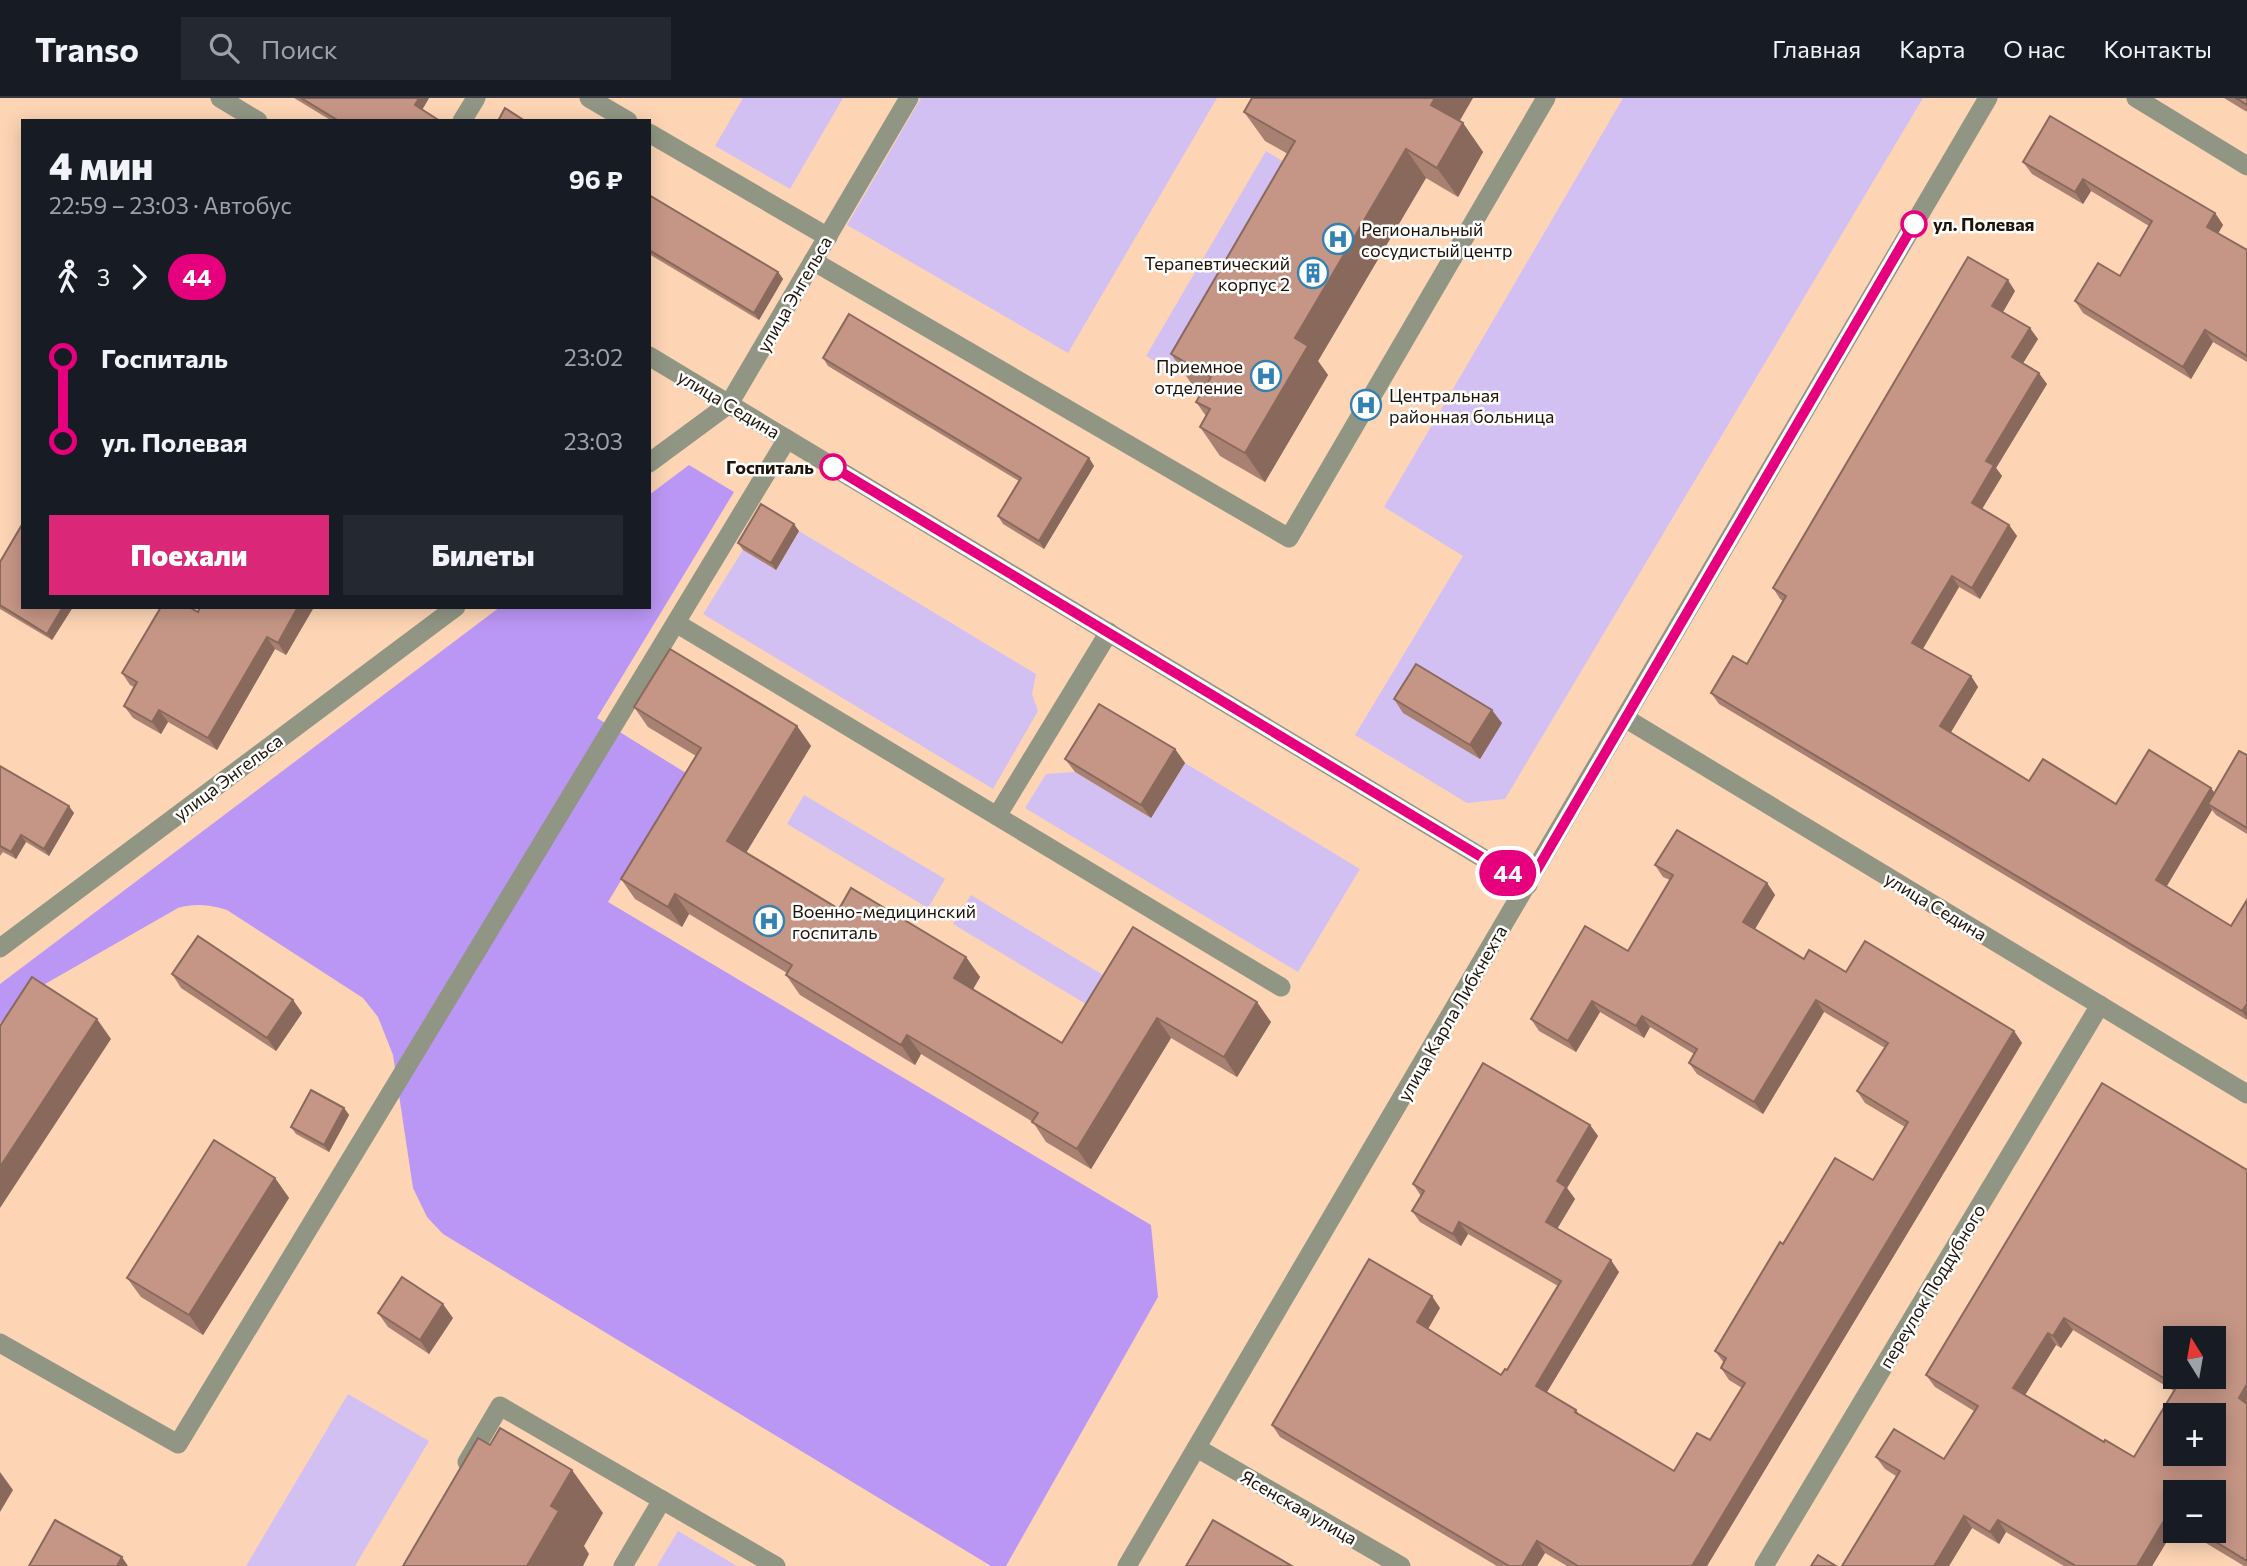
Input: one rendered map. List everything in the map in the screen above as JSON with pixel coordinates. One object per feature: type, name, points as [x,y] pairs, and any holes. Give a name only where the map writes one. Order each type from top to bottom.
[{"type":"street","points":[[220,98],[255,119]]},
{"type":"street","points":[[463,119],[476,98]]},
{"type":"street","points":[[589,98],[625,119]]},
{"type":"street","name":"улица Энгельса","points":[[651,462],[729,404],[909,98]]},
{"type":"street","points":[[813,261],[1289,538],[1546,98]]},
{"type":"street","name":"улица Карла Либкнехта","points":[[1127,1566],[1988,98]]},
{"type":"street","points":[[2136,98],[2247,166]]},
{"type":"street","points":[[651,134],[828,237]]},
{"type":"street","name":"улица Седина","points":[[651,357],[1528,885]]},
{"type":"street","points":[[0,1343],[178,1444],[787,439]]},
{"type":"street","name":"улица Энгельса","points":[[0,947],[453,609]]},
{"type":"street","points":[[676,623],[1281,987]]},
{"type":"street","points":[[997,816],[1109,632]]},
{"type":"street","name":"улица Седина","points":[[1625,718],[2247,1094]]},
{"type":"street","name":"переулок Поддубного","points":[[1763,1566],[2100,1005]]},
{"type":"street","points":[[460,1475],[500,1406],[776,1566]]},
{"type":"street","name":"Ясенская улица","points":[[1197,1448],[1401,1566]]},
{"type":"street","points":[[623,1566],[662,1500]]},
{"type":"shaded area","points":[[743,98],[843,98],[790,189],[715,146]]},
{"type":"shaded area","points":[[921,98],[1217,98],[1068,353],[847,225]]},
{"type":"shaded area","points":[[1623,98],[1923,98],[1505,799],[1467,803],[1355,735],[1463,556],[1384,507]]},
{"type":"shaded area","points":[[1266,151],[1301,172],[1181,376],[1146,356]]},
{"type":"shaded area","points":[[689,465],[734,492],[597,718],[686,773],[608,902],[1151,1225],[1158,1297],[1006,1566],[991,1566],[443,1234],[427,1217],[413,1188],[393,1055],[378,1017],[363,998],[227,910],[202,905],[178,908],[31,992],[0,1023],[0,984],[497,609],[651,609],[651,494]]},
{"type":"shaded area","points":[[799,531],[1036,674],[1032,694],[1038,711],[993,789],[703,614],[743,550],[776,570]]},
{"type":"shaded area","points":[[1185,763],[1360,869],[1298,972],[1025,808],[1046,774],[1075,772],[1151,818]]},
{"type":"shaded area","points":[[804,795],[945,879],[928,908],[787,824]]},
{"type":"shaded area","points":[[971,895],[1108,978],[1091,1007],[953,924]]},
{"type":"shaded area","points":[[348,1394],[429,1441],[355,1566],[246,1566]]},
{"type":"shaded area","points":[[678,1531],[737,1566],[657,1566]]},
{"type":"building","points":[[301,98],[419,98],[415,105],[437,119],[336,119]]},
{"type":"building","name":"Терапевтический корпус 2","points":[[1252,98],[1435,98],[1431,105],[1463,123],[1437,168],[1406,149],[1295,338],[1308,346],[1245,453],[1200,427],[1210,409],[1196,402],[1211,377],[1171,354],[1295,141],[1244,112]]},
{"type":"building","points":[[2236,98],[2247,98],[2247,105]]},
{"type":"building","points":[[505,108],[522,119],[499,119]]},
{"type":"building","points":[[2050,116],[2215,213],[2207,227],[2247,250],[2247,356],[2205,330],[2183,367],[2075,301],[2098,263],[2120,276],[2152,221],[2083,179],[2075,192],[2023,162]]},
{"type":"building","points":[[651,196],[778,272],[754,313],[651,251]]},
{"type":"building","points":[[1968,257],[2008,280],[1992,306],[2030,328],[2012,357],[2039,373],[1986,461],[1994,465],[1972,503],[2009,525],[1972,588],[1952,576],[1912,643],[1971,676],[1940,726],[2029,781],[2043,759],[2116,804],[2149,750],[2211,788],[2156,880],[2231,926],[2247,900],[2247,1004],[2242,1011],[1711,693],[1733,656],[1747,664],[1786,596],[1773,588]]},
{"type":"building","points":[[849,314],[1089,458],[1039,541],[998,516],[1021,478],[823,358]]},
{"type":"building","points":[[761,504],[794,524],[771,563],[738,543]]},
{"type":"building","points":[[21,526],[21,609],[62,609],[47,634],[0,605],[0,562]]},
{"type":"building","points":[[160,609],[193,609],[198,612],[199,609],[297,609],[278,643],[267,637],[208,738],[159,710],[152,722],[124,706],[137,682],[122,673]]},
{"type":"building","name":"Военно-медицинский госпиталь","points":[[670,649],[797,726],[727,841],[839,909],[851,888],[966,957],[954,978],[1062,1043],[1133,927],[1257,1002],[1224,1057],[1157,1018],[1077,1149],[1032,1122],[1038,1113],[907,1035],[901,1045],[786,975],[792,965],[675,894],[668,907],[621,879],[701,748],[634,707]]},
{"type":"building","points":[[1416,664],[1492,710],[1470,745],[1394,699]]},
{"type":"building","points":[[1099,704],[1175,749],[1141,805],[1065,759]]},
{"type":"building","points":[[2239,751],[2247,755],[2247,828],[2208,804]]},
{"type":"building","points":[[0,766],[69,806],[44,849],[21,835],[11,852],[0,846]]},
{"type":"building","points":[[1677,830],[1767,883],[1743,922],[1804,959],[1809,950],[1846,972],[1865,941],[2014,1031],[1692,1566],[1578,1566],[1537,1541],[1522,1566],[1509,1566],[1272,1425],[1369,1259],[1432,1296],[1417,1322],[1501,1375],[1507,1370],[1561,1281],[1459,1222],[1453,1234],[1412,1211],[1424,1191],[1413,1184],[1483,1063],[1590,1125],[1557,1181],[1566,1187],[1546,1222],[1611,1260],[1536,1386],[1674,1471],[1697,1433],[1710,1440],[1745,1383],[1721,1368],[1726,1358],[1715,1351],[1780,1242],[1783,1244],[1835,1158],[1873,1180],[1908,1122],[1857,1091],[1888,1043],[1816,1000],[1754,1102],[1689,1063],[1697,1049],[1642,1016],[1636,1026],[1592,1001],[1568,1041],[1531,1019],[1585,926],[1628,951],[1673,875],[1655,865]]},
{"type":"building","points":[[198,936],[293,1000],[267,1038],[172,974]]},
{"type":"building","points":[[32,977],[97,1019],[0,1167],[0,1026]]},
{"type":"building","points":[[2102,1083],[2247,1170],[2247,1384],[2239,1398],[2247,1404],[2247,1561],[2218,1543],[2226,1543],[2226,1480],[2163,1480],[2163,1522],[2137,1566],[2076,1566],[1998,1520],[1990,1532],[1964,1516],[1934,1566],[1842,1566],[1900,1471],[1876,1457],[1894,1429],[1944,1459],[1978,1406],[1926,1375]],"holes":[[[2064,1318],[2163,1378],[2163,1326],[2226,1326],[2226,1390],[2175,1390],[2167,1403],[2226,1403],[2226,1466],[2163,1466],[2163,1409],[2134,1457],[2013,1388],[2048,1333],[2053,1336]]]},
{"type":"building","points":[[311,1090],[344,1108],[324,1145],[291,1127]]},
{"type":"building","points":[[214,1140],[275,1178],[189,1315],[127,1278]]},
{"type":"building","points":[[402,1277],[443,1304],[420,1340],[378,1313]]},
{"type":"building","points":[[500,1428],[572,1470],[551,1506],[559,1511],[527,1566],[403,1566],[478,1438],[490,1445]]},
{"type":"building","points":[[55,1520],[122,1557],[117,1566],[29,1566]]},
{"type":"building","points":[[1213,1520],[1292,1566],[1186,1566]]},
{"type":"building","points":[[1818,1555],[1836,1566],[1811,1566]]},
{"type":"bus line","name":"44","points":[[833,467],[1528,885],[1914,224]]},
{"type":"place","name":"ул. Полевая","points":[[1914,224]]},
{"type":"place","name":"Региональный сосудистый центр","points":[[1338,239]]},
{"type":"place","name":"Терапевтический корпус 2","points":[[1313,273]]},
{"type":"place","name":"Приемное отделение","points":[[1266,376]]},
{"type":"place","name":"Центральная районная больница","points":[[1366,405]]},
{"type":"place","name":"Госпиталь","points":[[833,467]]},
{"type":"place","name":"Военно-медицинский госпиталь","points":[[769,921]]}]
